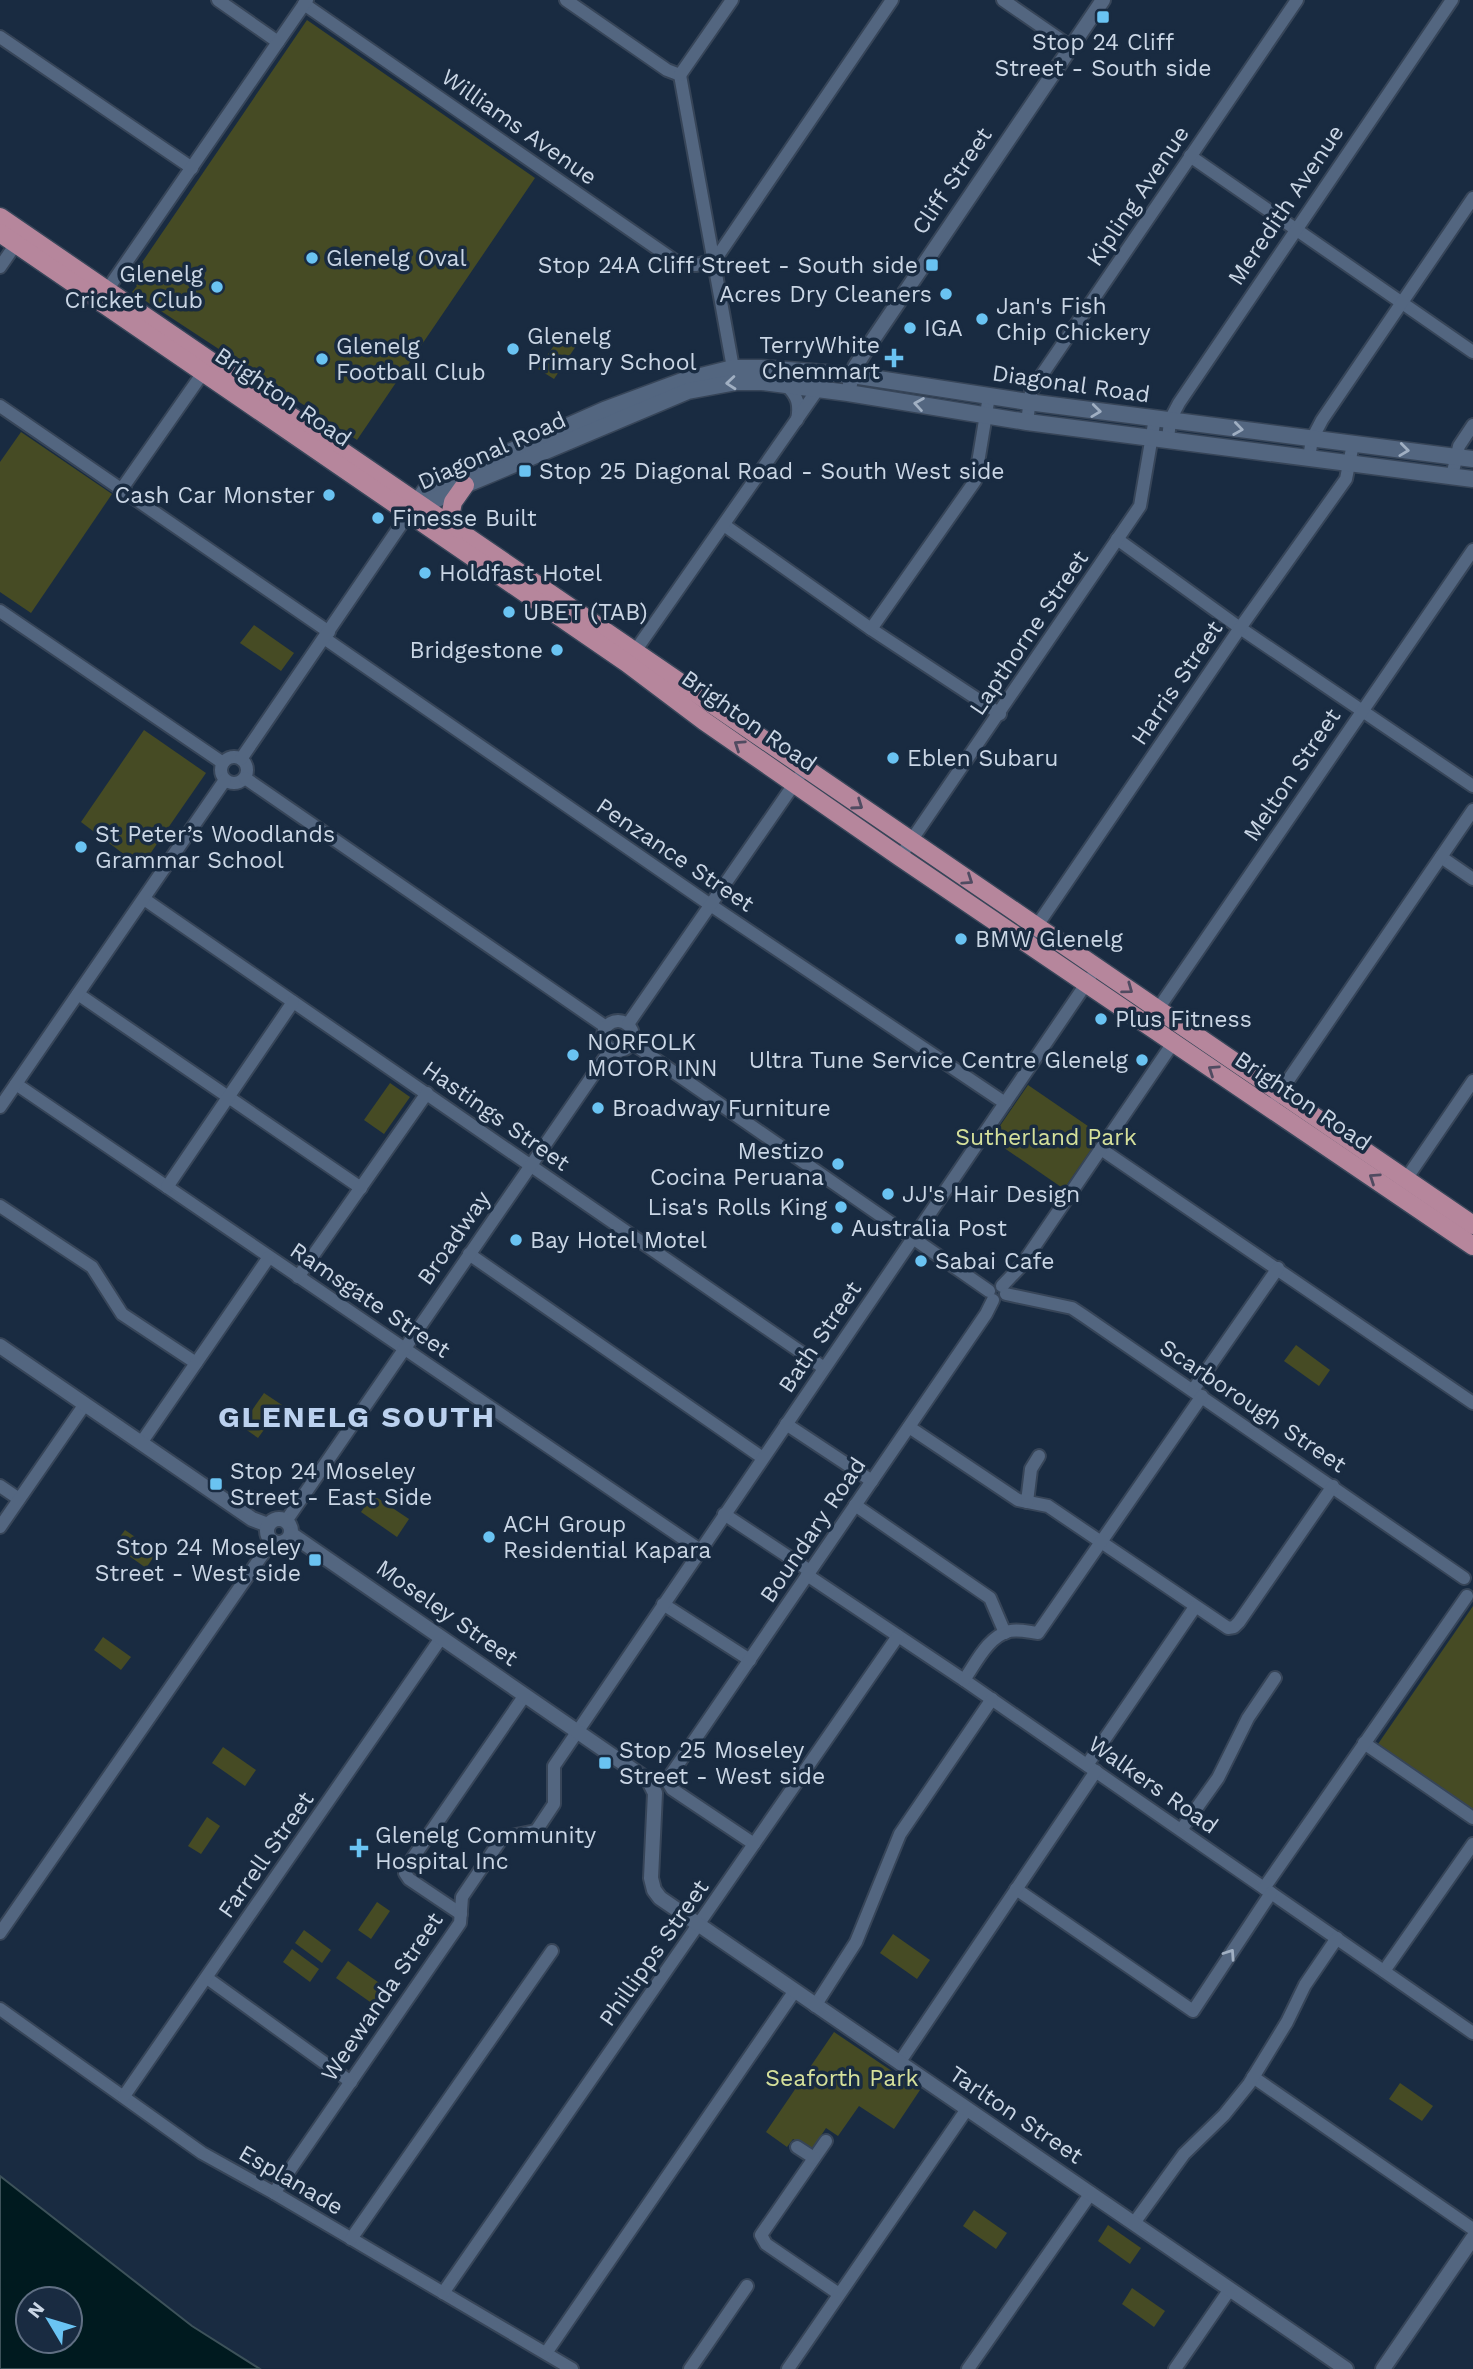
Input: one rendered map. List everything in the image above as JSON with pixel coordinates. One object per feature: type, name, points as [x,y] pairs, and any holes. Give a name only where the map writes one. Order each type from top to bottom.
[{"type":"main road","name":"Brighton Road","points":[[0,217],[20,238],[103,297],[417,507],[800,776],[900,857],[1087,984],[1152,1017],[1401,1186],[1473,1225]]},
{"type":"main road","name":"Brighton Road","points":[[0,233],[20,238]]},
{"type":"main road","name":"Diagonal Road","points":[[417,507],[427,488],[604,411],[685,380],[733,368],[852,375],[1028,402],[1473,459]]},
{"type":"main road","name":"Diagonal Road","points":[[417,507],[688,391],[737,382],[818,389],[1027,422],[1473,479]]},
{"type":"main road","points":[[459,530],[451,512],[453,502],[465,485]]},
{"type":"main road","name":"Brighton Road","points":[[417,507],[459,530],[631,658]]},
{"type":"main road","name":"Brighton Road","points":[[800,776],[911,841],[1098,967],[1152,1017],[1173,1043],[1274,1101]]},
{"type":"main road","name":"Brighton Road","points":[[1401,1186],[1473,1246]]},
{"type":"street","points":[[218,0],[278,42]]},
{"type":"street","points":[[566,0],[667,70],[680,75]]},
{"type":"street","points":[[732,0],[680,75],[733,368]]},
{"type":"street","points":[[715,260],[892,0]]},
{"type":"street","points":[[1003,0],[1071,47]]},
{"type":"street","name":"Cliff Street","points":[[848,393],[852,375],[866,350],[1103,0]]},
{"type":"street","name":"Kipling Avenue","points":[[1027,422],[1028,402],[1039,379],[1297,0]]},
{"type":"street","name":"Meredith Avenue","points":[[1160,439],[1163,419],[1179,403],[1452,0]]},
{"type":"street","points":[[103,297],[306,2]]},
{"type":"street","name":"Williams Avenue","points":[[306,2],[681,265],[696,265],[715,260]]},
{"type":"street","points":[[0,37],[192,168]]},
{"type":"street","points":[[1190,156],[1473,352]]},
{"type":"street","points":[[1309,458],[1312,439],[1322,420],[1473,198]]},
{"type":"street","points":[[0,267],[20,238]]},
{"type":"street","points":[[866,350],[863,368],[872,378]]},
{"type":"street","points":[[121,490],[207,367]]},
{"type":"street","points":[[786,385],[796,394],[799,408],[797,420]]},
{"type":"street","points":[[631,658],[818,389]]},
{"type":"street","points":[[871,629],[975,481],[989,396]]},
{"type":"street","name":"Penzance Street","points":[[0,406],[709,904],[1005,1103]]},
{"type":"street","points":[[1452,476],[1459,446],[1473,425]]},
{"type":"street","name":"Lapthorne Street","points":[[900,857],[1140,506],[1160,439]]},
{"type":"street","name":"Harris Street","points":[[1026,942],[1240,628],[1346,479],[1353,444]]},
{"type":"street","points":[[241,759],[417,507]]},
{"type":"street","points":[[724,525],[871,629],[1000,713]]},
{"type":"street","points":[[1117,539],[1240,628],[1473,786]]},
{"type":"street","name":"Melton Street","points":[[1152,1017],[1473,550]]},
{"type":"street","points":[[0,611],[223,763]]},
{"type":"street","points":[[241,759],[229,758],[223,763],[221,774],[225,780],[233,783],[245,778]]},
{"type":"street","points":[[241,759],[247,770],[245,778]]},
{"type":"street","points":[[628,1024],[800,776]]},
{"type":"street","points":[[245,778],[606,1027]]},
{"type":"street","points":[[0,1107],[225,780]]},
{"type":"street","points":[[1274,1101],[1473,810]]},
{"type":"street","points":[[1441,857],[1473,879]]},
{"type":"street","name":"Hastings Street","points":[[144,899],[824,1368]]},
{"type":"street","name":"Bath Street","points":[[577,1731],[1098,967]]},
{"type":"street","points":[[78,994],[361,1188]]},
{"type":"street","points":[[167,1187],[293,1002]]},
{"type":"street","points":[[614,1021],[628,1024],[633,1033],[632,1043],[620,1051],[611,1049],[604,1042],[606,1027],[614,1021]]},
{"type":"street","points":[[632,1043],[1001,1301],[1004,1290],[1173,1043]]},
{"type":"street","name":"Broadway","points":[[288,1528],[403,1349],[611,1049]]},
{"type":"street","points":[[1401,1186],[1473,1082]]},
{"type":"street","name":"Ramsgate Street","points":[[16,1084],[700,1550]]},
{"type":"street","points":[[298,1277],[427,1093]]},
{"type":"street","points":[[1101,1149],[1473,1403]]},
{"type":"street","points":[[0,1206],[92,1267],[122,1314],[196,1363]]},
{"type":"street","points":[[469,1254],[763,1458]]},
{"type":"street","points":[[141,1443],[269,1257]]},
{"type":"street","points":[[1021,1266],[1018,1287],[1022,1297]]},
{"type":"street","points":[[964,1680],[988,1646],[1005,1633],[1013,1630],[1038,1633],[1278,1268]]},
{"type":"street","name":"Scarborough Street","points":[[1004,1290],[1022,1297],[1072,1308],[1469,1575]]},
{"type":"street","name":"Boundary Road","points":[[754,1844],[672,1788],[669,1784],[670,1776],[986,1314],[991,1296]]},
{"type":"street","points":[[0,1346],[252,1519],[268,1525]]},
{"type":"street","points":[[0,1527],[85,1404]]},
{"type":"street","points":[[786,1424],[872,1481]]},
{"type":"street","points":[[909,1427],[1018,1500],[1048,1506],[1230,1628],[1239,1622],[1333,1486]]},
{"type":"street","points":[[1027,1502],[1031,1469],[1039,1456]]},
{"type":"street","points":[[0,1486],[19,1499]]},
{"type":"street","points":[[855,1505],[990,1598],[1005,1633]]},
{"type":"street","name":"Walkers Road","points":[[724,1514],[1473,2033]]},
{"type":"street","points":[[274,1520],[288,1528],[283,1543],[272,1541],[268,1535],[268,1525],[274,1520]]},
{"type":"street","name":"Moseley Street","points":[[288,1528],[577,1731]]},
{"type":"street","points":[[0,1933],[272,1541]]},
{"type":"street","points":[[1016,1889],[1192,2011],[1364,1743],[1470,1597],[1462,1586],[1469,1575]]},
{"type":"street","points":[[663,1604],[750,1660]]},
{"type":"street","points":[[899,2063],[1016,1889],[1195,1606]]},
{"type":"street","name":"Phillipps Street","points":[[443,2293],[898,1636]]},
{"type":"street","name":"Farrell Street","points":[[124,2096],[441,1638]]},
{"type":"street","points":[[1181,1830],[1218,1778],[1248,1718],[1275,1678]]},
{"type":"street","points":[[461,1914],[409,1879],[405,1873],[525,1695]]},
{"type":"street","points":[[815,2006],[856,1942],[900,1834],[992,1699]]},
{"type":"street","name":"Weewanda Street","points":[[274,2193],[460,1923],[462,1897],[502,1838],[536,1831],[554,1804],[554,1766],[577,1731]]},
{"type":"street","name":"Tarlton Street","points":[[577,1731],[653,1786],[655,1793],[651,1878],[653,1890],[660,1898],[1346,2369]]},
{"type":"street","points":[[1364,1743],[1473,1818]]},
{"type":"street","points":[[1384,1971],[1473,1844]]},
{"type":"street","points":[[1134,2223],[1184,2154],[1224,2115],[1253,2077],[1287,2022],[1305,1985],[1337,1938]]},
{"type":"street","points":[[351,2239],[552,1951]]},
{"type":"street","points":[[206,1978],[351,2082]]},
{"type":"street","points":[[546,2353],[794,1992]]},
{"type":"street","name":"Esplanade","points":[[0,2009],[202,2153],[572,2369]]},
{"type":"street","points":[[1253,2077],[1473,2229]]},
{"type":"street","points":[[788,2369],[967,2109]]},
{"type":"street","points":[[826,2141],[761,2235],[766,2244],[839,2294]]},
{"type":"street","points":[[797,2147],[814,2158]]},
{"type":"street","points":[[968,2369],[1091,2193]]},
{"type":"street","points":[[1383,2369],[1473,2238]]},
{"type":"street","points":[[690,2369],[747,2286]]},
{"type":"street","points":[[1175,2369],[1230,2289]]},
{"type":"green space","name":"Glenelg Oval","points":[[307,20],[535,178],[357,440],[132,292],[137,286],[130,280]]},
{"type":"green space","points":[[561,335],[576,346],[554,379],[538,369]]},
{"type":"green space","points":[[21,432],[112,494],[31,613],[0,592],[0,462]]},
{"type":"green space","points":[[254,625],[294,653],[281,671],[240,643]]},
{"type":"green space","points":[[144,730],[206,773],[141,867],[81,822]]},
{"type":"green space","points":[[390,1083],[410,1097],[384,1134],[364,1120]]},
{"type":"green space","name":"Sutherland Park","points":[[1028,1085],[1101,1135],[1064,1189],[991,1139]]},
{"type":"green space","points":[[1296,1345],[1330,1370],[1319,1386],[1284,1361]]},
{"type":"green space","points":[[264,1393],[282,1405],[258,1438],[241,1426]]},
{"type":"green space","points":[[373,1495],[409,1519],[397,1537],[361,1512]]},
{"type":"green space","points":[[125,1530],[157,1552],[146,1568],[114,1545]]},
{"type":"green space","points":[[1473,1606],[1473,1810],[1378,1744]]},
{"type":"green space","points":[[103,1637],[131,1657],[121,1670],[94,1650]]},
{"type":"green space","points":[[223,1747],[256,1770],[245,1786],[212,1763]]},
{"type":"green space","points":[[207,1817],[220,1826],[201,1854],[188,1846]]},
{"type":"green space","points":[[377,1902],[390,1911],[371,1939],[358,1930]]},
{"type":"green space","points":[[304,1930],[331,1950],[322,1963],[295,1943]]},
{"type":"green space","points":[[893,1934],[930,1960],[917,1979],[880,1953]]},
{"type":"green space","points":[[292,1949],[319,1969],[310,1982],[283,1962]]},
{"type":"green space","points":[[348,1961],[385,1987],[373,2004],[336,1978]]},
{"type":"green space","name":"Seaforth Park","points":[[834,2032],[920,2090],[894,2129],[859,2106],[838,2136],[826,2128],[811,2151],[793,2139],[787,2147],[766,2132]]},
{"type":"green space","points":[[1400,2083],[1433,2106],[1422,2121],[1389,2099]]},
{"type":"green space","points":[[974,2210],[1007,2233],[996,2249],[963,2226]]},
{"type":"green space","points":[[1108,2225],[1141,2248],[1130,2264],[1098,2241]]},
{"type":"green space","points":[[1132,2288],[1165,2311],[1154,2327],[1122,2304]]},
{"type":"shaded area","points":[[0,2176],[192,2326],[260,2369],[0,2369]]},
{"type":"place","name":"Stop 24 Cliff Street - South side","points":[[1103,17]]},
{"type":"place","name":"Glenelg Oval","points":[[312,258]]},
{"type":"place","name":"Stop 24A Cliff Street - South side","points":[[932,265]]},
{"type":"place","name":"Glenelg Cricket Club","points":[[217,287]]},
{"type":"place","name":"Acres Dry Cleaners","points":[[946,294]]},
{"type":"place","name":"Jan's Fish Chip Chickery","points":[[982,319]]},
{"type":"place","name":"IGA","points":[[910,328]]},
{"type":"place","name":"Glenelg Primary School","points":[[513,349]]},
{"type":"place","name":"TerryWhite Chemmart","points":[[894,358]]},
{"type":"place","name":"Glenelg Football Club","points":[[322,359]]},
{"type":"place","name":"Stop 25 Diagonal Road - South West side","points":[[525,471]]},
{"type":"place","name":"Cash Car Monster","points":[[329,495]]},
{"type":"place","name":"Finesse Built","points":[[378,518]]},
{"type":"place","name":"Holdfast Hotel","points":[[425,573]]},
{"type":"place","name":"UBET (TAB)","points":[[509,612]]},
{"type":"place","name":"Bridgestone","points":[[557,650]]},
{"type":"place","name":"Eblen Subaru","points":[[893,758]]},
{"type":"place","name":"St Peter’s Woodlands Grammar School","points":[[81,847]]},
{"type":"place","name":"BMW Glenelg","points":[[961,939]]},
{"type":"place","name":"Plus Fitness","points":[[1101,1019]]},
{"type":"place","name":"NORFOLK MOTOR INN","points":[[573,1055]]},
{"type":"place","name":"Ultra Tune Service Centre Glenelg","points":[[1142,1060]]},
{"type":"place","name":"Broadway Furniture","points":[[598,1108]]},
{"type":"place","name":"Mestizo Cocina Peruana","points":[[838,1164]]},
{"type":"place","name":"JJ's Hair Design","points":[[888,1194]]},
{"type":"place","name":"Lisa's Rolls King","points":[[841,1207]]},
{"type":"place","name":"Australia Post","points":[[837,1228]]},
{"type":"place","name":"Bay Hotel Motel","points":[[516,1240]]},
{"type":"place","name":"Sabai Cafe","points":[[921,1261]]},
{"type":"place","name":"Stop 24 Moseley Street - East Side","points":[[216,1484]]},
{"type":"place","name":"ACH Group Residential Kapara","points":[[489,1537]]},
{"type":"place","name":"Stop 24 Moseley Street - West side","points":[[315,1560]]},
{"type":"place","name":"Stop 25 Moseley Street - West side","points":[[605,1763]]},
{"type":"place","name":"Glenelg Community Hospital Inc","points":[[359,1848]]},
{"type":"district","name":"GLENELG SOUTH","points":[[357,1416]]}]
